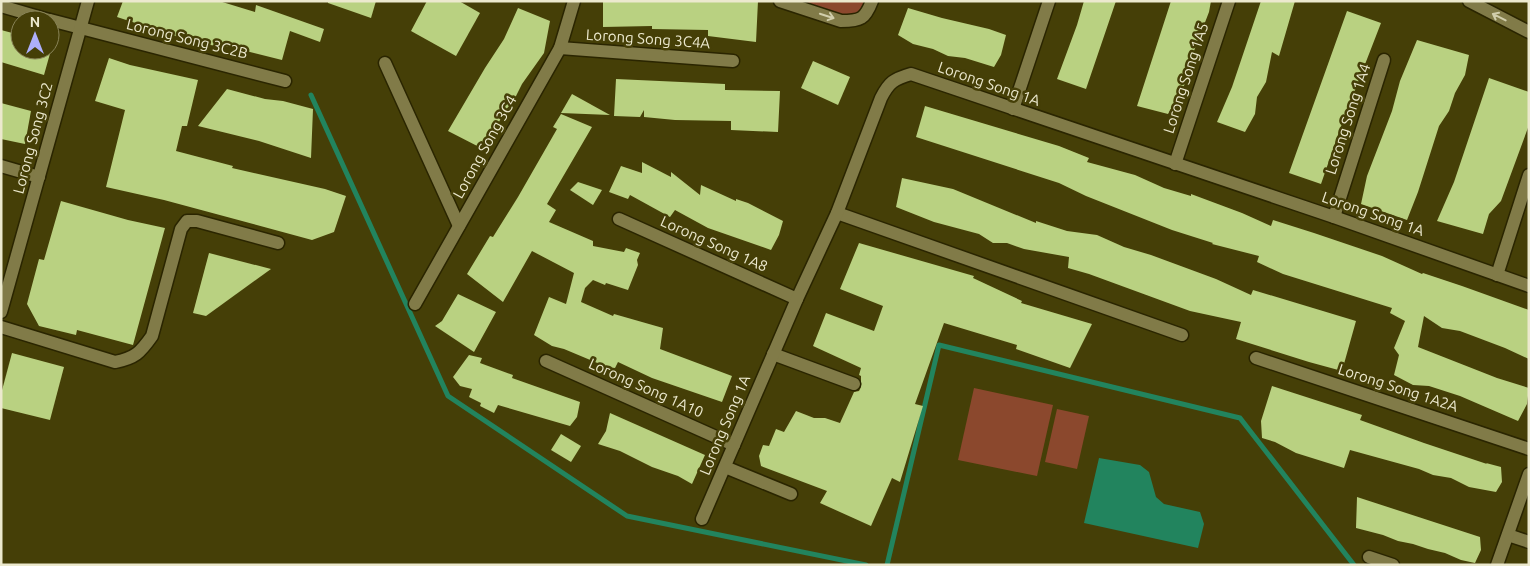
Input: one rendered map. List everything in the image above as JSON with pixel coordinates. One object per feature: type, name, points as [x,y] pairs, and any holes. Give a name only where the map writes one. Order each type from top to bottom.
[{"type":"street","name":"Lorong Song 3C2","points":[[1,312],[88,1]]},
{"type":"street","name":"Lorong Song 3C4","points":[[415,304],[560,48],[574,1]]},
{"type":"street","points":[[780,1],[842,21],[858,20],[864,17],[872,1]]},
{"type":"street","points":[[1013,110],[1049,1]]},
{"type":"street","name":"Lorong Song 1A5","points":[[1175,164],[1228,1]]},
{"type":"street","points":[[1469,1],[1529,32]]},
{"type":"street","name":"Lorong Song 3C2B","points":[[1,6],[15,10]]},
{"type":"street","name":"Lorong Song 3C2B","points":[[60,23],[286,81]]},
{"type":"street","name":"Lorong Song 3C4A","points":[[560,48],[733,61]]},
{"type":"street","name":"Lorong Song 1A4","points":[[1334,217],[1384,60]]},
{"type":"street","points":[[385,63],[460,226]]},
{"type":"street","name":"Lorong Song 1A","points":[[702,519],[797,298],[837,213],[881,98],[888,85],[898,78],[911,74],[1334,217],[1529,286]]},
{"type":"street","points":[[1,166],[39,176]]},
{"type":"street","points":[[1497,275],[1529,175]]},
{"type":"street","points":[[837,213],[1182,335]]},
{"type":"street","name":"Lorong Song 1A8","points":[[619,220],[797,298]]},
{"type":"street","points":[[1,328],[115,362],[129,359],[142,351],[152,336],[181,229],[187,221],[197,221],[278,243]]},
{"type":"street","points":[[773,354],[854,384]]},
{"type":"street","name":"Lorong Song 1A2A","points":[[1256,358],[1529,449]]},
{"type":"street","name":"Lorong Song 1A10","points":[[546,361],[734,445]]},
{"type":"street","points":[[725,467],[791,494]]},
{"type":"street","points":[[1497,565],[1529,474]]},
{"type":"street","points":[[1508,534],[1529,542]]},
{"type":"street","points":[[1369,557],[1393,565]]},
{"type":"shaded area","points":[[792,1],[870,1],[862,14],[845,18]]},
{"type":"shaded area","points":[[974,388],[1053,405],[1037,476],[958,460]]},
{"type":"shaded area","points":[[1057,409],[1089,416],[1077,469],[1045,462]]},
{"type":"shaded area","points":[[1099,458],[1140,465],[1149,472],[1156,497],[1164,504],[1200,512],[1204,524],[1198,548],[1084,523]]},
{"type":"building","points":[[123,1],[219,1],[255,12],[256,5],[324,29],[320,42],[290,31],[282,60],[230,47],[200,44],[117,17]]},
{"type":"building","points":[[328,1],[376,1],[371,18],[328,3]]},
{"type":"building","points":[[427,1],[459,1],[480,13],[456,56],[411,31]]},
{"type":"building","points":[[603,1],[758,1],[756,42],[708,36],[708,30],[652,29],[652,26],[603,27]]},
{"type":"building","points":[[1084,1],[1116,1],[1086,89],[1057,79]]},
{"type":"building","points":[[1171,1],[1211,1],[1209,12],[1189,64],[1186,82],[1168,114],[1137,106]]},
{"type":"building","points":[[1261,1],[1295,1],[1279,56],[1272,52],[1266,82],[1257,97],[1255,114],[1245,132],[1217,122],[1232,87]]},
{"type":"building","points":[[518,8],[550,21],[544,53],[522,84],[514,100],[504,112],[485,150],[448,131],[504,39]]},
{"type":"building","points":[[908,8],[1006,35],[1001,55],[994,67],[965,58],[948,56],[933,49],[913,44],[898,35]]},
{"type":"building","points":[[1347,11],[1381,23],[1321,184],[1289,173]]},
{"type":"building","points":[[1,30],[10,32],[10,60],[48,60],[44,75],[1,62]]},
{"type":"building","points":[[1417,40],[1469,55],[1465,75],[1455,93],[1449,111],[1439,126],[1407,220],[1361,204],[1367,176],[1392,111],[1400,81]]},
{"type":"building","points":[[109,58],[130,65],[198,80],[187,126],[182,126],[176,151],[233,166],[232,168],[325,189],[346,196],[334,232],[312,240],[164,200],[106,187],[125,110],[95,101]]},
{"type":"building","points":[[813,61],[850,77],[838,105],[801,88]]},
{"type":"building","points":[[1489,78],[1529,92],[1529,125],[1501,201],[1489,214],[1483,234],[1437,221],[1454,182]]},
{"type":"building","points":[[616,79],[725,84],[725,90],[780,91],[778,132],[731,130],[731,121],[675,120],[644,117],[644,110],[640,117],[614,116]]},
{"type":"building","points":[[227,89],[313,109],[311,158],[259,141],[198,126]]},
{"type":"building","points":[[572,94],[610,115],[561,113]]},
{"type":"building","points":[[1,103],[31,111],[25,144],[1,139]]},
{"type":"building","points":[[925,106],[1059,146],[1089,158],[1087,162],[1135,175],[1164,188],[1191,196],[1191,194],[1271,226],[1273,220],[1314,233],[1382,256],[1422,274],[1529,310],[1529,359],[1460,331],[1442,328],[1424,316],[1418,347],[1497,378],[1529,388],[1527,404],[1518,421],[1460,396],[1429,386],[1413,385],[1394,375],[1399,355],[1394,348],[1405,321],[1390,313],[1392,308],[1283,274],[1257,262],[1259,256],[1212,244],[1172,230],[1086,196],[1059,183],[916,137]]},
{"type":"building","points":[[561,114],[592,127],[547,204],[556,210],[549,222],[593,241],[593,246],[624,252],[626,248],[640,253],[637,260],[638,265],[628,290],[606,283],[605,285],[593,280],[585,288],[581,302],[613,316],[614,314],[663,328],[660,349],[732,376],[722,402],[652,378],[618,362],[615,368],[607,367],[552,346],[534,335],[549,297],[566,304],[574,273],[532,251],[503,302],[467,274],[490,236],[493,237],[518,197],[557,129],[553,127]]},
{"type":"building","points":[[642,162],[671,177],[671,172],[700,195],[701,185],[736,201],[736,199],[748,203],[783,221],[779,235],[771,250],[708,228],[675,210],[670,217],[630,195],[628,199],[609,192],[621,166],[642,173]]},
{"type":"building","points":[[902,178],[953,189],[1036,223],[1036,221],[1067,231],[1097,235],[1124,247],[1216,279],[1251,295],[1253,290],[1356,321],[1342,371],[1236,339],[1241,322],[1190,311],[1068,268],[1069,257],[1024,249],[1007,243],[993,243],[979,234],[934,222],[896,207]]},
{"type":"building","points":[[578,182],[602,190],[593,205],[570,190]]},
{"type":"building","points":[[61,201],[128,220],[165,228],[133,345],[77,330],[76,335],[39,326],[27,304],[39,259],[44,260]]},
{"type":"building","points":[[859,243],[974,276],[973,278],[1022,301],[1021,303],[1092,324],[1070,368],[1016,349],[1017,345],[944,323],[915,404],[923,406],[900,482],[892,478],[871,526],[820,503],[827,491],[761,466],[759,456],[763,445],[769,446],[776,429],[784,432],[796,411],[814,418],[825,418],[840,423],[854,392],[859,391],[861,387],[861,376],[859,375],[861,368],[813,346],[826,313],[874,331],[883,306],[840,289]]},
{"type":"building","points":[[209,253],[271,269],[206,316],[193,313]]},
{"type":"building","points":[[458,294],[496,312],[474,352],[435,326],[442,321]]},
{"type":"building","points":[[12,353],[64,367],[50,420],[1,408],[1,394]]},
{"type":"building","points":[[469,355],[482,358],[480,363],[513,375],[512,378],[580,402],[577,417],[570,426],[498,405],[494,413],[480,406],[481,403],[469,397],[472,389],[460,386],[453,377]]},
{"type":"building","points":[[1272,386],[1362,415],[1360,420],[1424,443],[1501,467],[1502,482],[1496,492],[1469,487],[1451,478],[1433,475],[1419,469],[1350,450],[1344,468],[1296,453],[1275,442],[1262,438],[1261,421]]},
{"type":"building","points":[[610,413],[705,455],[692,484],[620,451],[598,444],[606,431]]},
{"type":"building","points":[[561,434],[581,446],[571,462],[551,450]]},
{"type":"building","points":[[1357,497],[1480,537],[1481,550],[1475,563],[1356,528]]},
{"type":"waterway","points":[[311,95],[448,396],[627,516],[866,565]]},
{"type":"waterway","points":[[887,565],[939,345],[1240,418],[1354,565]]}]
